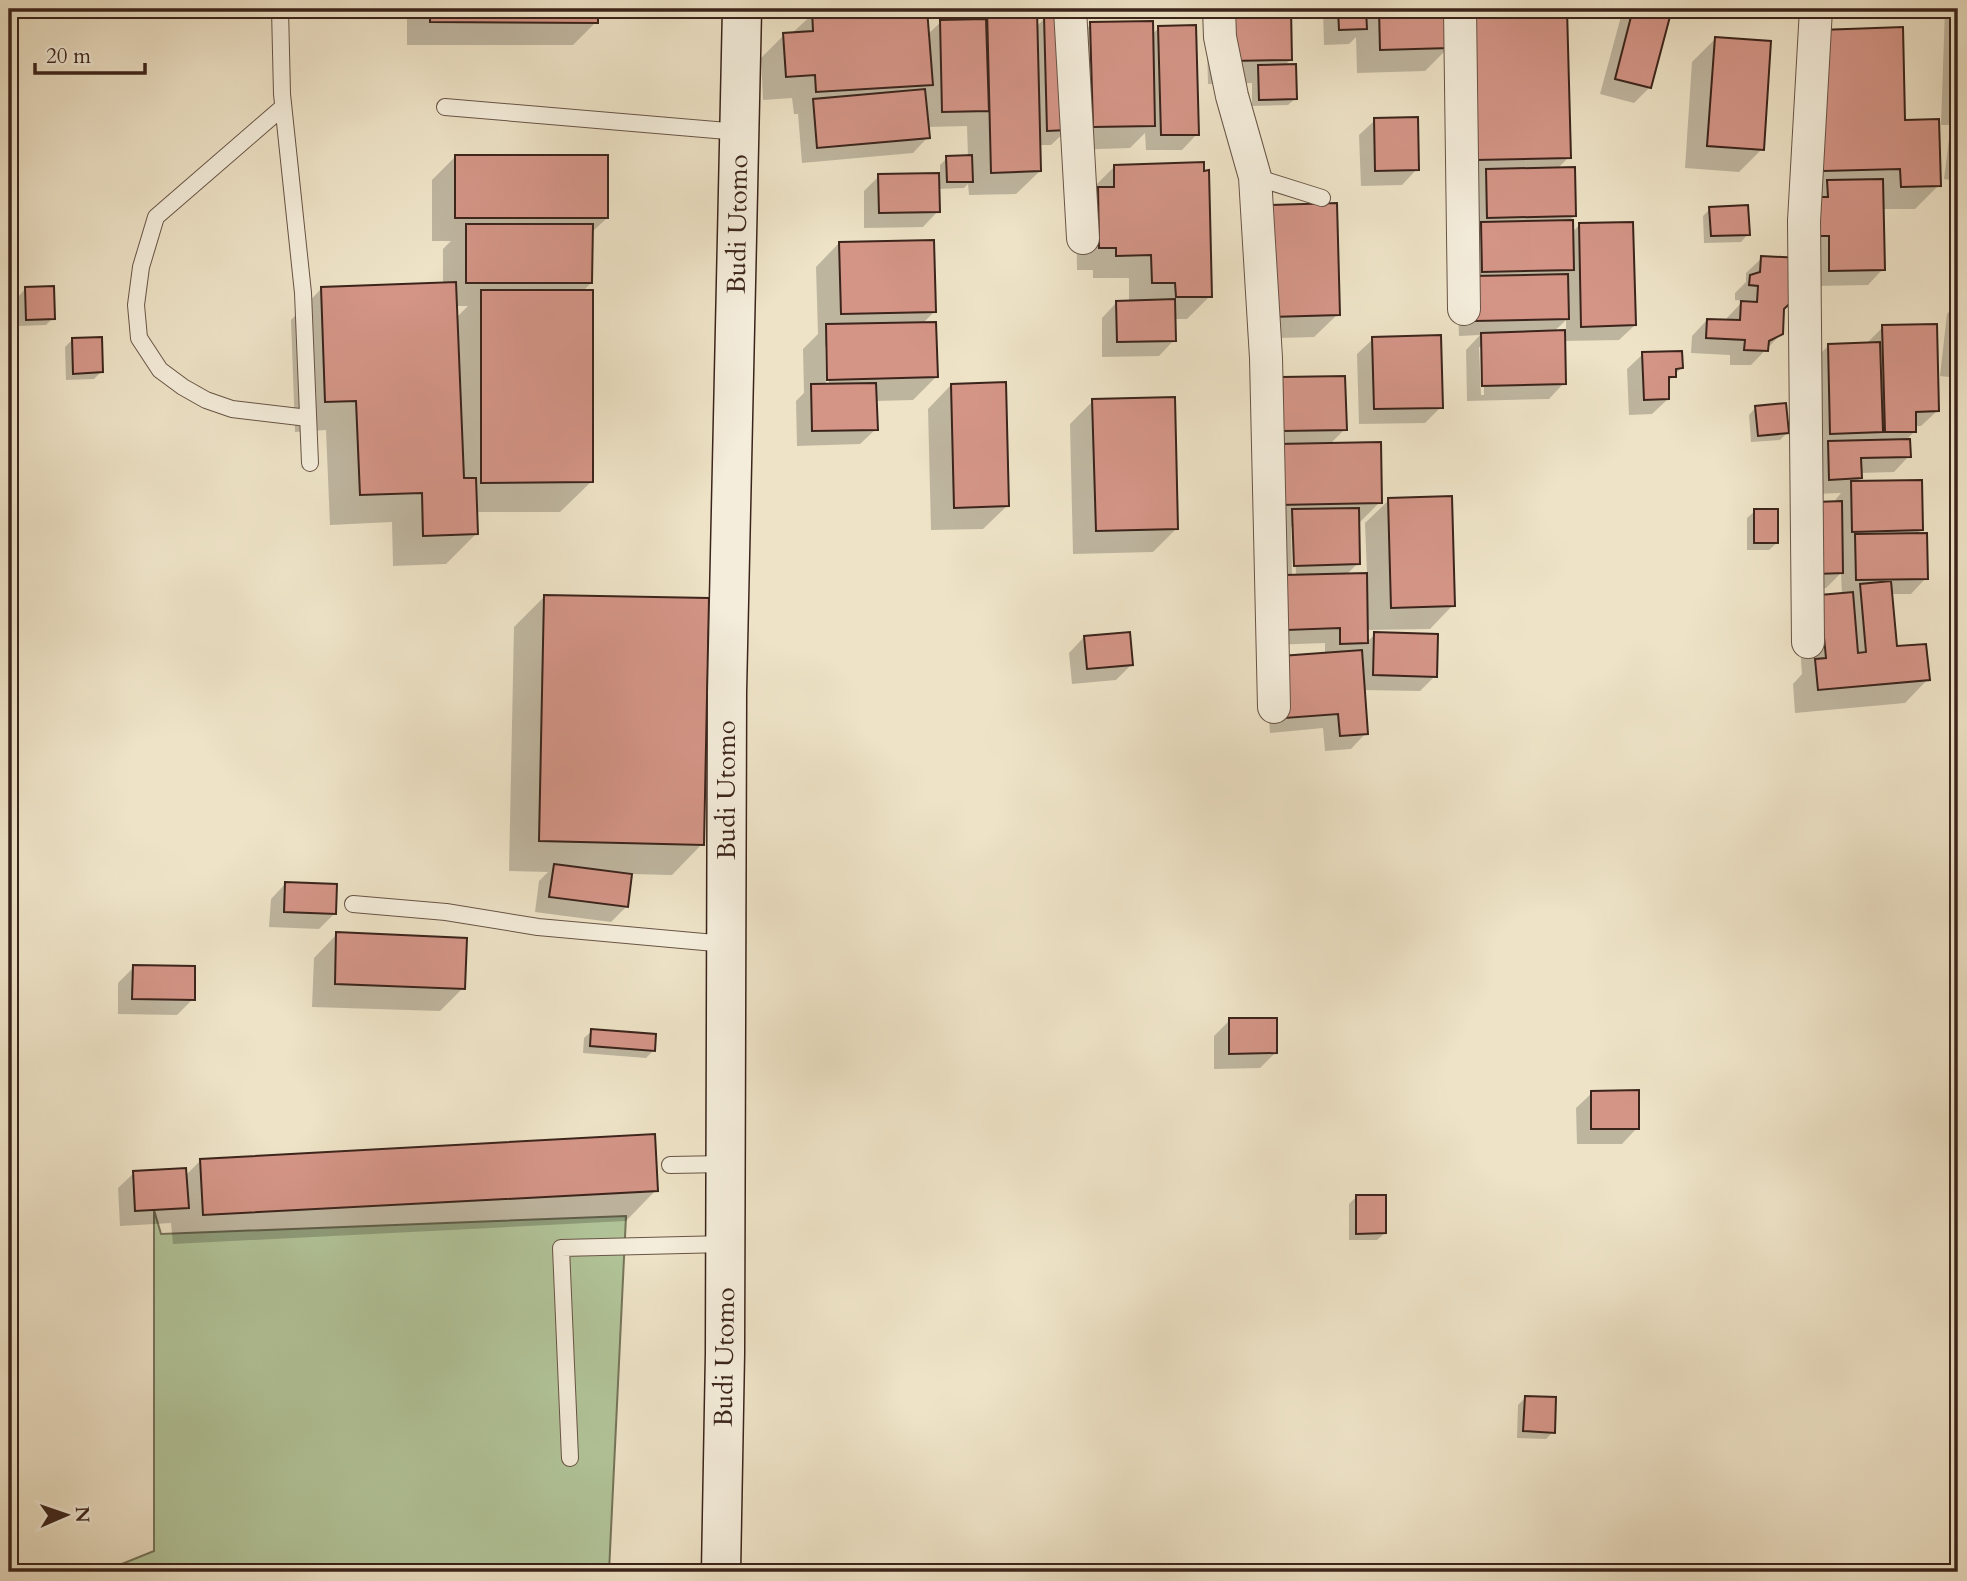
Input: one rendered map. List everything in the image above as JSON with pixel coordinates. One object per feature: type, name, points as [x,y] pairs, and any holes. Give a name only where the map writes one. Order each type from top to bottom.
[{"type":"street","name":"Budi Utomo","points":[[721,1572],[726,1164],[727,692],[742,9]]},
{"type":"street","points":[[1069,9],[1083,238]]},
{"type":"street","points":[[1219,9],[1220,37],[1231,96],[1255,177],[1266,358],[1274,707]]},
{"type":"street","points":[[1460,9],[1464,309]]},
{"type":"street","points":[[1808,642],[1804,221],[1816,9]]},
{"type":"lane","points":[[280,9],[283,107],[303,293],[310,463]]},
{"type":"lane","points":[[283,107],[156,217],[141,267],[136,305],[139,338],[160,370],[183,387],[206,400],[232,409],[308,418]]},
{"type":"lane","points":[[444,107],[739,132]]},
{"type":"lane","points":[[1255,177],[1322,198]]},
{"type":"lane","points":[[352,904],[446,912],[538,927],[726,944]]},
{"type":"lane","points":[[670,1165],[726,1164]]},
{"type":"lane","points":[[570,1458],[561,1248],[725,1244]]},
{"type":"green space","points":[[154,1210],[161,1234],[626,1216],[609,1572],[102,1572],[154,1551]]},
{"type":"building","points":[[430,9],[598,9],[598,23],[430,22]]},
{"type":"building","points":[[927,9],[933,85],[816,92],[815,75],[786,77],[783,33],[813,31],[812,10]]},
{"type":"building","points":[[987,9],[1037,9],[1041,171],[991,173]]},
{"type":"building","points":[[1229,9],[1291,9],[1292,60],[1230,61]]},
{"type":"building","points":[[1338,9],[1366,9],[1367,29],[1339,30]]},
{"type":"building","points":[[1379,9],[1449,9],[1450,48],[1380,50]]},
{"type":"building","points":[[1471,9],[1567,9],[1571,158],[1475,160]]},
{"type":"building","points":[[1633,9],[1672,9],[1651,88],[1615,79]]},
{"type":"building","points":[[1044,16],[1066,16],[1068,130],[1047,131]]},
{"type":"building","points":[[986,19],[989,111],[942,112],[940,20]]},
{"type":"building","points":[[1153,21],[1155,126],[1093,127],[1090,22]]},
{"type":"building","points":[[1196,25],[1199,135],[1161,135],[1158,26]]},
{"type":"building","points":[[1903,27],[1905,120],[1939,119],[1941,186],[1901,187],[1900,169],[1823,171],[1820,30]]},
{"type":"building","points":[[1715,37],[1771,41],[1764,150],[1707,146]]},
{"type":"building","points":[[1296,64],[1297,99],[1259,100],[1258,65]]},
{"type":"building","points":[[925,89],[930,138],[817,148],[813,99]]},
{"type":"building","points":[[1418,117],[1419,170],[1375,171],[1374,118]]},
{"type":"building","points":[[455,155],[608,155],[608,218],[455,218]]},
{"type":"building","points":[[972,155],[973,182],[947,182],[946,156]]},
{"type":"building","points":[[1204,162],[1204,171],[1209,170],[1212,297],[1176,297],[1175,283],[1152,283],[1151,255],[1116,256],[1116,248],[1099,248],[1098,187],[1114,187],[1114,165]]},
{"type":"building","points":[[1575,167],[1576,216],[1487,218],[1486,169]]},
{"type":"building","points":[[939,173],[940,212],[879,213],[878,174]]},
{"type":"building","points":[[1883,179],[1885,270],[1829,271],[1829,236],[1812,236],[1811,197],[1828,197],[1827,180]]},
{"type":"building","points":[[1337,203],[1340,315],[1270,317],[1268,205]]},
{"type":"building","points":[[1748,205],[1750,235],[1711,236],[1709,207]]},
{"type":"building","points":[[1573,220],[1574,270],[1482,272],[1481,222]]},
{"type":"building","points":[[1633,222],[1636,325],[1581,327],[1579,223]]},
{"type":"building","points":[[466,224],[593,224],[592,283],[466,283]]},
{"type":"building","points":[[934,240],[936,312],[841,314],[839,242]]},
{"type":"building","points":[[1761,256],[1801,258],[1798,296],[1784,309],[1783,334],[1769,341],[1768,351],[1744,350],[1745,340],[1706,338],[1707,319],[1740,320],[1741,301],[1757,302],[1758,286],[1749,285],[1750,275],[1760,272]]},
{"type":"building","points":[[1568,274],[1569,319],[1474,321],[1473,276]]},
{"type":"building","points":[[456,282],[464,478],[476,478],[478,534],[423,536],[422,493],[360,495],[356,401],[325,402],[321,287]]},
{"type":"building","points":[[54,286],[55,319],[26,320],[25,287]]},
{"type":"building","points":[[481,290],[593,290],[593,482],[481,483]]},
{"type":"building","points":[[1175,299],[1176,341],[1117,342],[1116,301]]},
{"type":"building","points":[[936,322],[938,377],[827,380],[826,324]]},
{"type":"building","points":[[1937,324],[1939,411],[1916,412],[1916,432],[1885,432],[1882,325]]},
{"type":"building","points":[[1958,326],[1958,361],[1955,361]]},
{"type":"building","points":[[1565,330],[1566,384],[1482,386],[1481,333]]},
{"type":"building","points":[[1441,335],[1443,408],[1374,409],[1372,337]]},
{"type":"building","points":[[102,337],[103,372],[73,374],[72,338]]},
{"type":"building","points":[[1880,342],[1883,432],[1830,434],[1828,344]]},
{"type":"building","points":[[1682,351],[1683,368],[1676,369],[1676,377],[1669,377],[1669,399],[1644,400],[1642,352]]},
{"type":"building","points":[[1345,376],[1347,430],[1283,431],[1282,377]]},
{"type":"building","points":[[1006,382],[1009,506],[954,508],[951,384]]},
{"type":"building","points":[[876,383],[878,430],[812,431],[811,384]]},
{"type":"building","points":[[1175,397],[1178,529],[1096,531],[1092,399]]},
{"type":"building","points":[[1786,403],[1789,433],[1758,436],[1755,406]]},
{"type":"building","points":[[1910,439],[1911,457],[1861,458],[1862,478],[1829,480],[1828,441]]},
{"type":"building","points":[[1381,442],[1382,503],[1278,505],[1277,444]]},
{"type":"building","points":[[1922,480],[1923,530],[1852,532],[1851,481]]},
{"type":"building","points":[[1452,496],[1455,606],[1391,608],[1388,498]]},
{"type":"building","points":[[1842,501],[1843,573],[1817,574],[1815,502]]},
{"type":"building","points":[[1359,508],[1360,564],[1294,566],[1292,509]]},
{"type":"building","points":[[1754,509],[1778,509],[1778,543],[1754,543]]},
{"type":"building","points":[[1927,533],[1928,579],[1856,580],[1855,534]]},
{"type":"building","points":[[1367,573],[1368,643],[1340,644],[1340,628],[1286,630],[1284,575]]},
{"type":"building","points":[[1891,581],[1897,646],[1926,644],[1930,680],[1818,690],[1815,659],[1826,658],[1820,595],[1853,592],[1858,653],[1866,652],[1860,584]]},
{"type":"building","points":[[544,595],[709,598],[704,845],[539,841]]},
{"type":"building","points":[[1130,632],[1133,665],[1087,669],[1084,636]]},
{"type":"building","points":[[1374,632],[1438,634],[1437,677],[1373,675]]},
{"type":"building","points":[[1362,650],[1368,734],[1340,736],[1338,714],[1285,718],[1281,656]]},
{"type":"building","points":[[554,864],[632,874],[628,907],[549,897]]},
{"type":"building","points":[[285,882],[337,884],[336,914],[284,912]]},
{"type":"building","points":[[336,932],[467,938],[465,989],[335,984]]},
{"type":"building","points":[[133,965],[195,966],[195,1000],[132,999]]},
{"type":"building","points":[[1229,1018],[1277,1018],[1277,1053],[1229,1054]]},
{"type":"building","points":[[591,1029],[656,1034],[655,1051],[590,1046]]},
{"type":"building","points":[[1639,1090],[1639,1129],[1591,1129],[1591,1091]]},
{"type":"building","points":[[655,1134],[658,1191],[203,1215],[200,1159]]},
{"type":"building","points":[[186,1168],[189,1208],[135,1211],[133,1171]]},
{"type":"building","points":[[1356,1195],[1386,1195],[1386,1233],[1356,1234]]},
{"type":"building","points":[[1525,1396],[1556,1397],[1555,1433],[1523,1431]]}]
